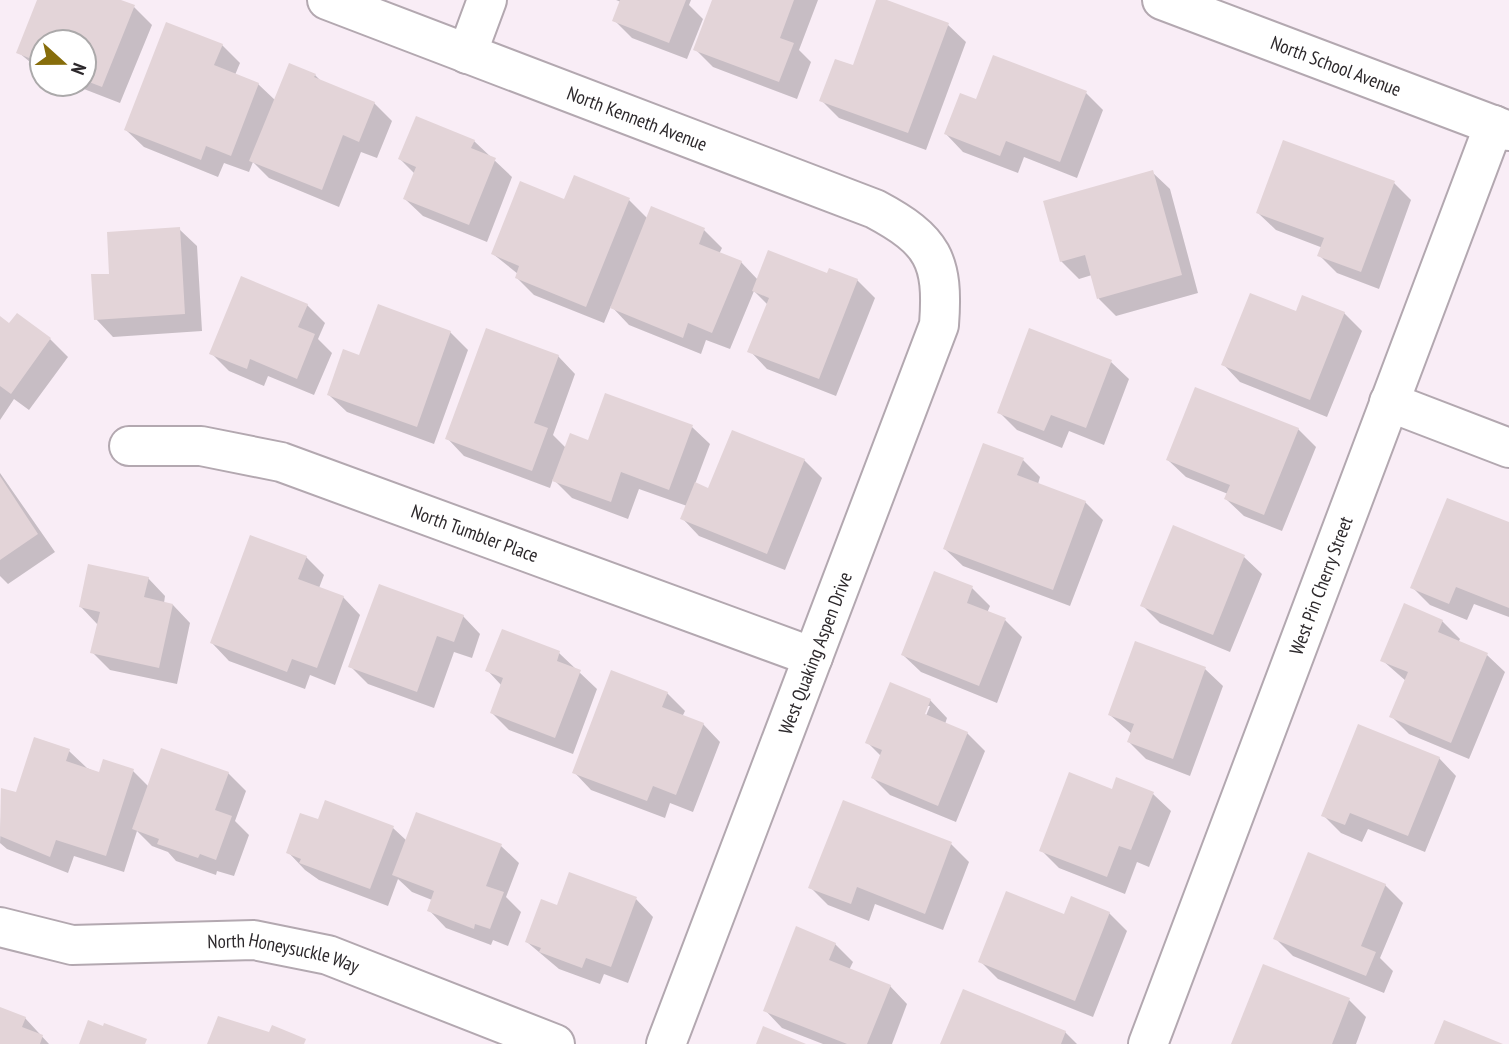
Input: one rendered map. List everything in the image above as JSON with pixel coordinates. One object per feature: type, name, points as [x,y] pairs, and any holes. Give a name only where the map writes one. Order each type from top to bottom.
[{"type":"street","name":"North Kenneth Avenue","points":[[327,0],[875,209],[908,226],[935,258]]},
{"type":"street","points":[[467,54],[487,0]]},
{"type":"street","name":"North School Avenue","points":[[1162,0],[1207,8],[1501,128]]},
{"type":"street","name":"West Pin Cherry Street","points":[[1148,1044],[1390,402],[1501,128]]},
{"type":"street","name":"West Quaking Aspen Drive","points":[[666,1044],[940,326],[942,292],[935,258]]},
{"type":"street","points":[[1390,402],[1509,448]]},
{"type":"street","name":"North Tumbler Place","points":[[129,446],[201,446],[281,462],[813,657]]},
{"type":"street","name":"North Honeysuckle Way","points":[[0,927],[72,944],[254,940],[315,953],[555,1044]]},
{"type":"building","points":[[37,0],[121,0],[135,5],[102,87],[98,85],[98,28],[28,28],[28,58],[16,53]]},
{"type":"building","points":[[620,0],[686,0],[669,43],[612,21]]},
{"type":"building","points":[[712,0],[794,0],[780,38],[794,43],[779,82],[693,50]]},
{"type":"building","points":[[876,0],[887,0],[949,23],[908,133],[819,101],[835,59],[853,65]]},
{"type":"building","points":[[166,22],[223,44],[214,65],[259,83],[231,156],[206,146],[201,160],[124,130]]},
{"type":"building","points":[[993,55],[1087,91],[1060,162],[1006,141],[1000,156],[944,134],[960,93],[976,99]]},
{"type":"building","points":[[289,63],[316,74],[314,77],[375,102],[359,142],[343,135],[322,190],[249,161]]},
{"type":"building","points":[[416,116],[475,140],[471,148],[496,158],[469,225],[403,199],[416,167],[398,159]]},
{"type":"building","points":[[1283,140],[1395,181],[1361,272],[1317,256],[1324,238],[1256,213]]},
{"type":"building","points":[[1153,170],[1182,275],[1097,299],[1085,255],[1060,262],[1043,201]]},
{"type":"building","points":[[574,175],[630,198],[586,307],[515,278],[519,266],[491,254],[520,181],[564,199]]},
{"type":"building","points":[[651,206],[705,228],[699,244],[742,261],[712,333],[688,323],[683,338],[610,308]]},
{"type":"building","points":[[180,227],[185,314],[94,320],[91,274],[109,274],[107,232]]},
{"type":"building","points":[[768,250],[827,273],[829,268],[858,279],[819,379],[747,352],[769,298],[752,291]]},
{"type":"building","points":[[241,276],[308,304],[298,327],[315,334],[297,379],[250,359],[247,369],[209,354]]},
{"type":"building","points":[[1250,293],[1296,311],[1302,295],[1345,312],[1310,400],[1221,365]]},
{"type":"building","points":[[378,304],[451,331],[417,427],[327,395],[343,349],[359,355]]},
{"type":"building","points":[[17,313],[51,338],[11,394],[0,386],[0,316],[9,323]]},
{"type":"building","points":[[486,328],[559,355],[534,423],[548,428],[532,471],[445,439]]},
{"type":"building","points":[[1029,328],[1112,360],[1086,428],[1051,415],[1044,431],[997,413]]},
{"type":"building","points":[[1195,387],[1299,428],[1264,515],[1224,499],[1230,485],[1166,460]]},
{"type":"building","points":[[605,393],[693,425],[669,490],[621,472],[611,502],[552,481],[570,433],[588,440]]},
{"type":"building","points":[[732,430],[805,459],[767,554],[680,519],[695,482],[708,488]]},
{"type":"building","points":[[983,443],[1024,458],[1017,475],[1086,501],[1053,590],[943,549]]},
{"type":"building","points":[[0,476],[38,534],[0,560]]},
{"type":"building","points":[[1447,498],[1509,522],[1509,608],[1456,587],[1449,604],[1410,588]]},
{"type":"building","points":[[1173,525],[1245,555],[1213,635],[1140,606]]},
{"type":"building","points":[[250,535],[307,556],[298,579],[344,596],[317,668],[292,659],[287,672],[210,643]]},
{"type":"building","points":[[88,564],[149,577],[144,597],[173,604],[159,668],[90,653],[100,612],[79,607]]},
{"type":"building","points":[[934,571],[973,586],[967,603],[1006,618],[979,686],[901,655]]},
{"type":"building","points":[[379,584],[464,615],[454,642],[437,636],[417,692],[348,667]]},
{"type":"building","points":[[1404,603],[1443,620],[1438,632],[1488,653],[1451,743],[1389,717],[1408,672],[1380,661]]},
{"type":"building","points":[[502,629],[560,651],[557,661],[581,670],[555,738],[490,713],[503,678],[485,671]]},
{"type":"building","points":[[1135,641],[1206,667],[1173,759],[1127,742],[1134,724],[1108,715]]},
{"type":"building","points":[[611,670],[668,692],[662,707],[704,723],[676,795],[653,786],[647,801],[572,773]]},
{"type":"building","points":[[890,682],[931,699],[925,714],[968,732],[938,806],[871,778],[882,750],[865,743]]},
{"type":"building","points":[[1358,724],[1440,757],[1408,836],[1350,813],[1345,825],[1321,816]]},
{"type":"building","points":[[34,737],[70,749],[66,761],[99,772],[103,759],[134,769],[106,856],[56,840],[50,857],[0,836],[1,788],[16,792]]},
{"type":"building","points":[[161,748],[229,772],[215,810],[232,816],[216,860],[200,854],[198,858],[157,844],[159,839],[132,829]]},
{"type":"building","points":[[1069,772],[1112,789],[1116,777],[1154,792],[1131,850],[1119,846],[1107,877],[1039,851]]},
{"type":"building","points":[[325,800],[394,826],[370,889],[299,863],[301,859],[286,853],[300,813],[318,819]]},
{"type":"building","points":[[843,800],[952,842],[925,914],[857,887],[851,904],[808,888]]},
{"type":"building","points":[[416,812],[502,844],[486,886],[504,892],[490,929],[475,924],[474,929],[427,911],[434,891],[392,875]]},
{"type":"building","points":[[1308,852],[1386,884],[1361,946],[1376,952],[1366,976],[1273,939]]},
{"type":"building","points":[[569,872],[637,897],[611,967],[586,958],[582,968],[539,952],[541,948],[525,942],[541,899],[557,905]]},
{"type":"building","points":[[1006,891],[1064,914],[1071,896],[1110,912],[1075,1001],[978,962]]},
{"type":"building","points":[[796,926],[836,943],[829,960],[891,985],[867,1044],[847,1044],[763,1011]]},
{"type":"building","points":[[1263,964],[1350,998],[1332,1044],[1231,1044]]},
{"type":"building","points":[[963,989],[1066,1031],[1061,1044],[940,1044]]},
{"type":"building","points":[[0,1007],[26,1017],[22,1027],[43,1035],[40,1044],[0,1044]]},
{"type":"building","points":[[218,1016],[269,1032],[272,1025],[306,1039],[304,1044],[207,1044]]},
{"type":"building","points":[[88,1020],[147,1039],[145,1044],[79,1044]]},
{"type":"building","points":[[1444,1020],[1503,1044],[1434,1044]]},
{"type":"building","points":[[763,1026],[806,1044],[756,1044]]}]
